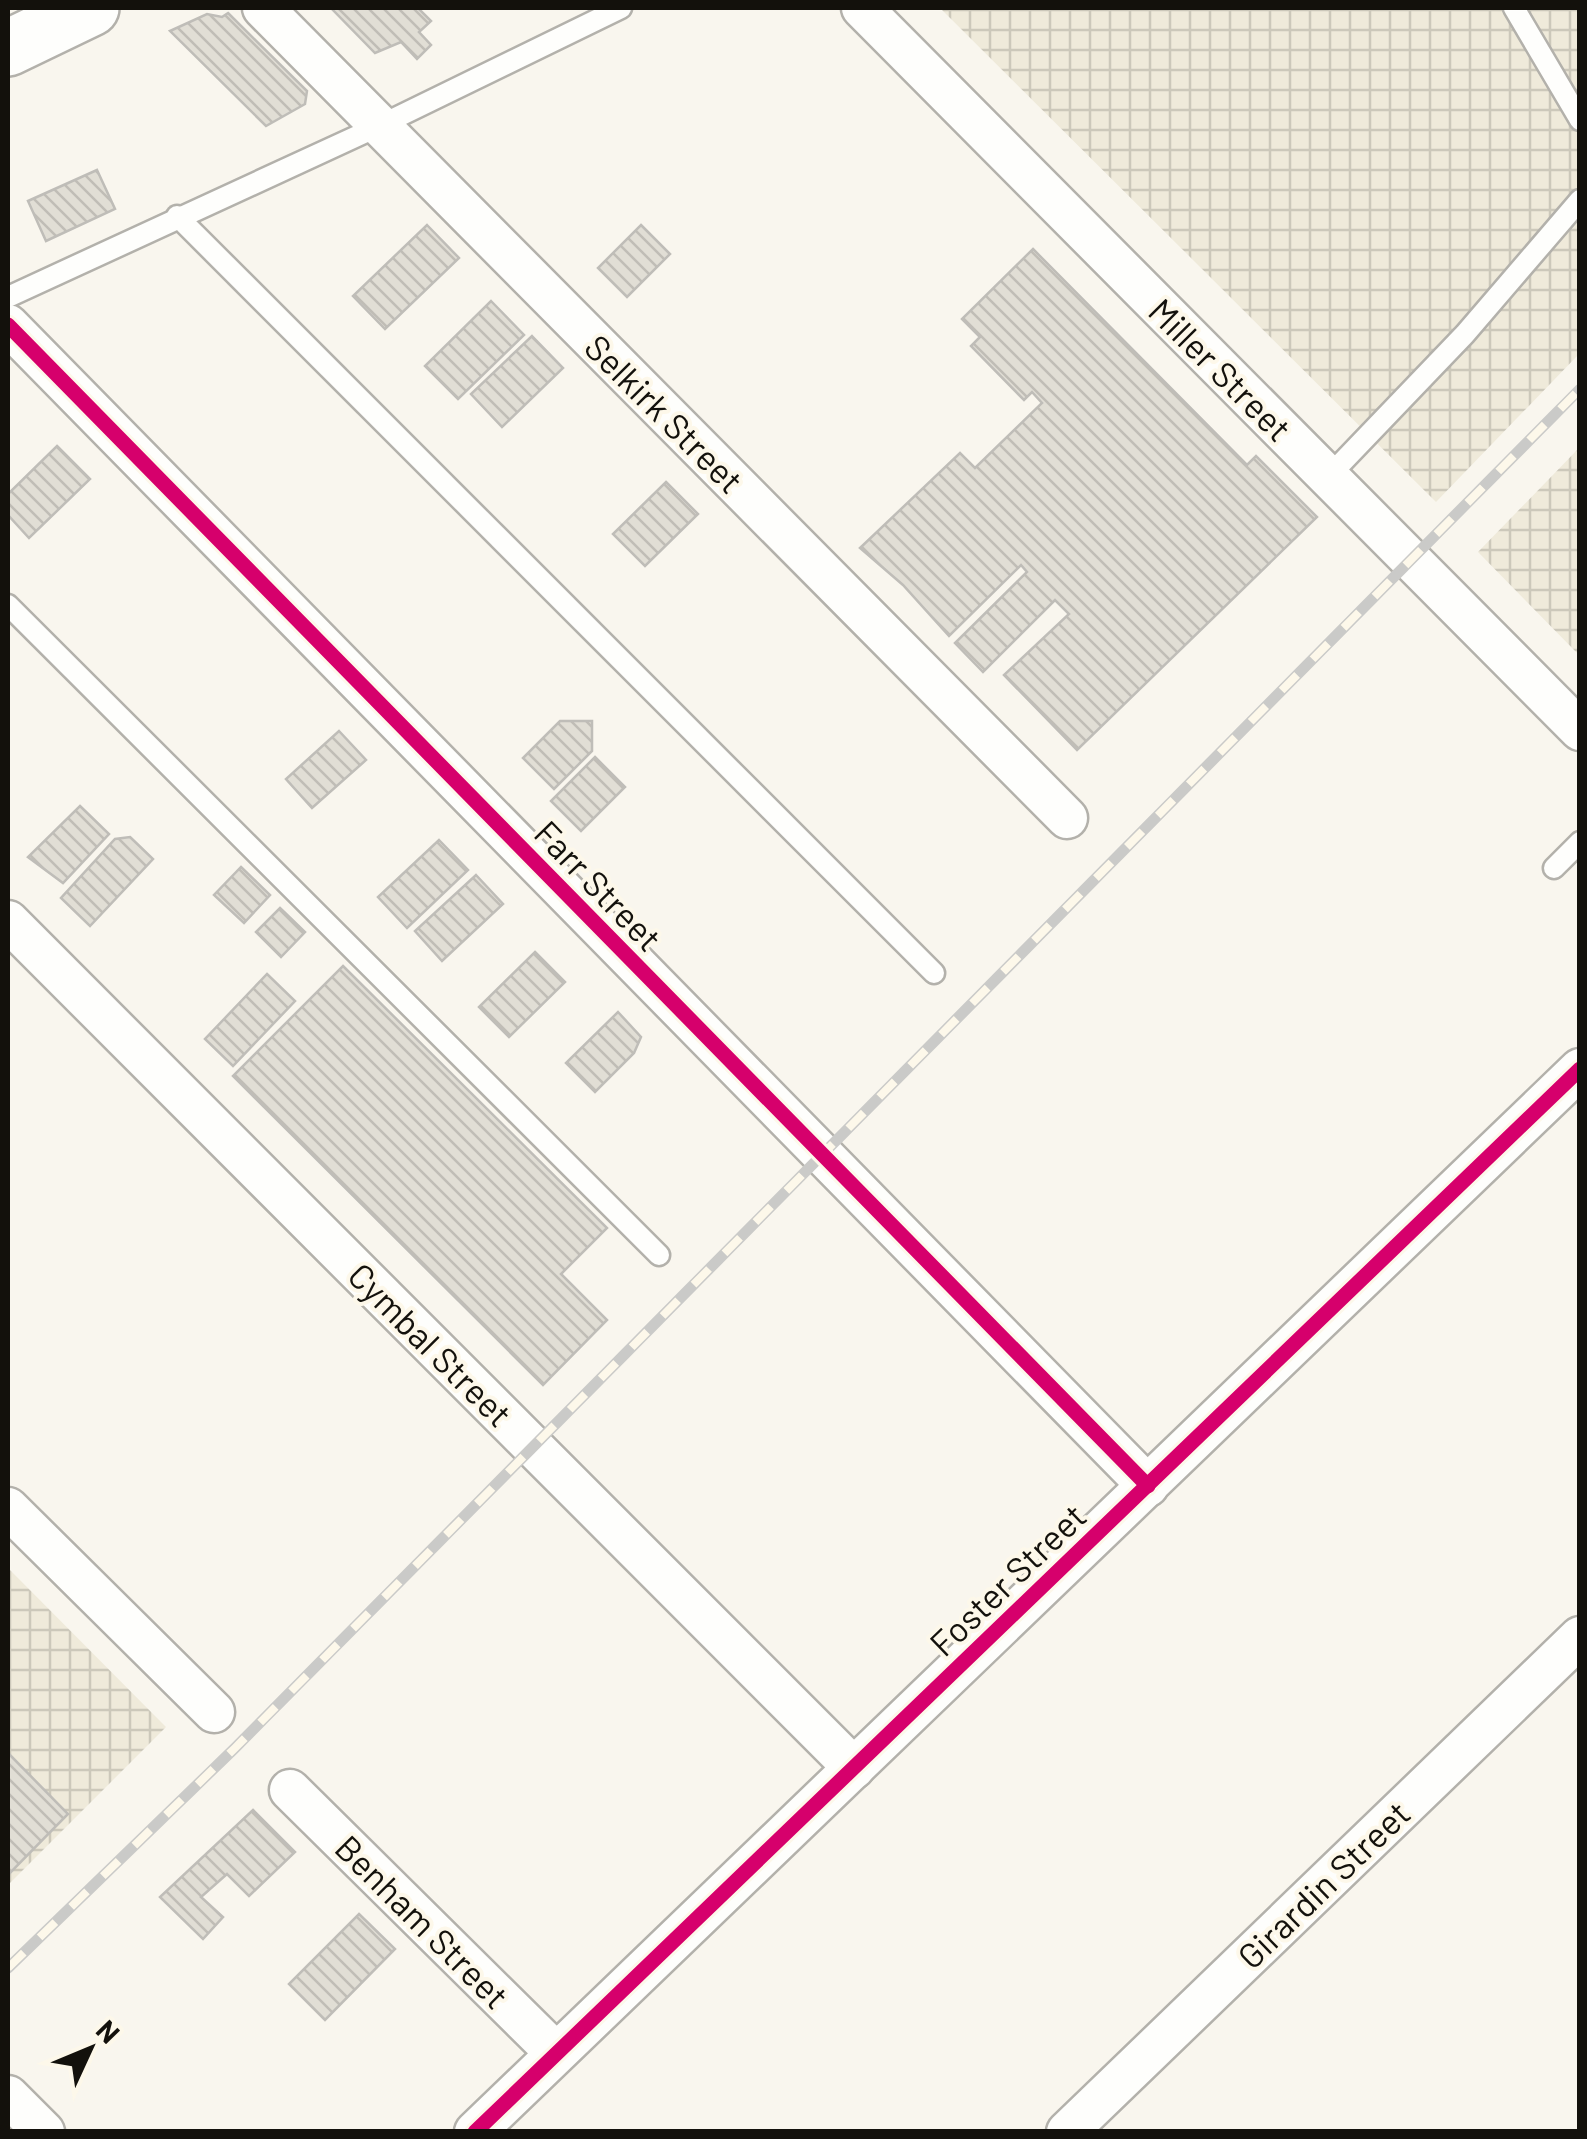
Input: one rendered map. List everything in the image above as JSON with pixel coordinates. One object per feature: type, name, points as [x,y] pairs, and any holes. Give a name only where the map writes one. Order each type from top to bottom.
[{"type":"main road","points":[[8,48],[90,8]]},
{"type":"street","name":"Selkirk Street","points":[[263,8],[1067,818]]},
{"type":"street","name":"Miller Street","points":[[862,8],[1580,730]]},
{"type":"street","name":"Farr Street","points":[[8,325],[1148,1486]]},
{"type":"street","name":"Cymbal Street","points":[[8,921],[854,1768]]},
{"type":"street","name":"Foster Street","points":[[475,2132],[1580,1068]]},
{"type":"street","points":[[8,1508],[214,1712]]},
{"type":"street","name":"Girardin Street","points":[[1067,2132],[1580,1637]]},
{"type":"street","name":"Benham Street","points":[[290,1790],[556,2053]]},
{"type":"street","points":[[8,2096],[44,2132]]},
{"type":"lane","points":[[8,297],[379,126],[621,8]]},
{"type":"lane","points":[[1514,8],[1580,120]]},
{"type":"lane","points":[[1328,477],[1465,334],[1580,200]]},
{"type":"lane","points":[[177,216],[934,974]]},
{"type":"lane","points":[[8,605],[659,1255]]},
{"type":"lane","points":[[1554,868],[1580,842]]},
{"type":"shaded area","points":[[940,8],[1579,8],[1579,354],[1436,502]]},
{"type":"shaded area","points":[[1579,448],[1579,655],[1478,552]]},
{"type":"shaded area","points":[[8,1568],[166,1727],[8,1885]]},
{"type":"building","points":[[331,8],[418,8],[431,21],[419,32],[431,45],[417,59],[401,42],[375,53]]},
{"type":"building","points":[[228,13],[307,91],[305,104],[266,126],[170,31],[207,14],[222,17]]},
{"type":"building","points":[[97,170],[115,209],[46,241],[28,201]]},
{"type":"building","points":[[427,225],[459,258],[385,329],[353,296]]},
{"type":"building","points":[[641,225],[670,254],[627,297],[598,268]]},
{"type":"building","points":[[1033,249],[1247,465],[1256,456],[1317,517],[1077,750],[1004,675],[1069,614],[1055,600],[983,672],[955,643],[1027,572],[1021,565],[949,636],[903,585],[860,548],[960,453],[975,468],[1042,403],[1032,392],[1024,400],[971,346],[980,337],[962,319]]},
{"type":"building","points":[[491,301],[524,335],[458,399],[425,366]]},
{"type":"building","points":[[532,336],[563,368],[502,427],[471,394]]},
{"type":"building","points":[[57,446],[90,479],[29,538],[8,515],[8,494]]},
{"type":"building","points":[[666,482],[698,514],[645,566],[613,534]]},
{"type":"building","points":[[560,721],[592,721],[592,751],[554,789],[523,758]]},
{"type":"building","points":[[339,731],[366,760],[312,808],[286,779]]},
{"type":"building","points":[[595,757],[625,787],[581,831],[551,801]]},
{"type":"building","points":[[80,806],[109,834],[63,883],[28,857]]},
{"type":"building","points":[[130,837],[153,859],[90,926],[61,898],[115,839]]},
{"type":"building","points":[[439,840],[468,870],[407,928],[378,897]]},
{"type":"building","points":[[241,867],[270,895],[244,923],[214,895]]},
{"type":"building","points":[[476,875],[503,904],[442,961],[415,931]]},
{"type":"building","points":[[280,908],[305,932],[281,957],[256,932]]},
{"type":"building","points":[[535,952],[565,982],[509,1037],[479,1007]]},
{"type":"building","points":[[343,966],[607,1228],[561,1274],[607,1320],[543,1385],[233,1076]]},
{"type":"building","points":[[267,974],[295,1001],[233,1066],[205,1039]]},
{"type":"building","points":[[618,1012],[641,1037],[634,1053],[595,1092],[566,1063]]},
{"type":"building","points":[[8,1753],[68,1814],[8,1875]]},
{"type":"building","points":[[253,1810],[295,1852],[249,1896],[227,1874],[201,1897],[223,1917],[203,1939],[160,1897]]},
{"type":"building","points":[[359,1914],[395,1949],[325,2020],[289,1984]]},
{"type":"railway","points":[[8,1968],[235,1748],[1580,389]]},
{"type":"cycle path","points":[[8,325],[1148,1486]]},
{"type":"cycle path","points":[[475,2132],[1580,1069]]}]
